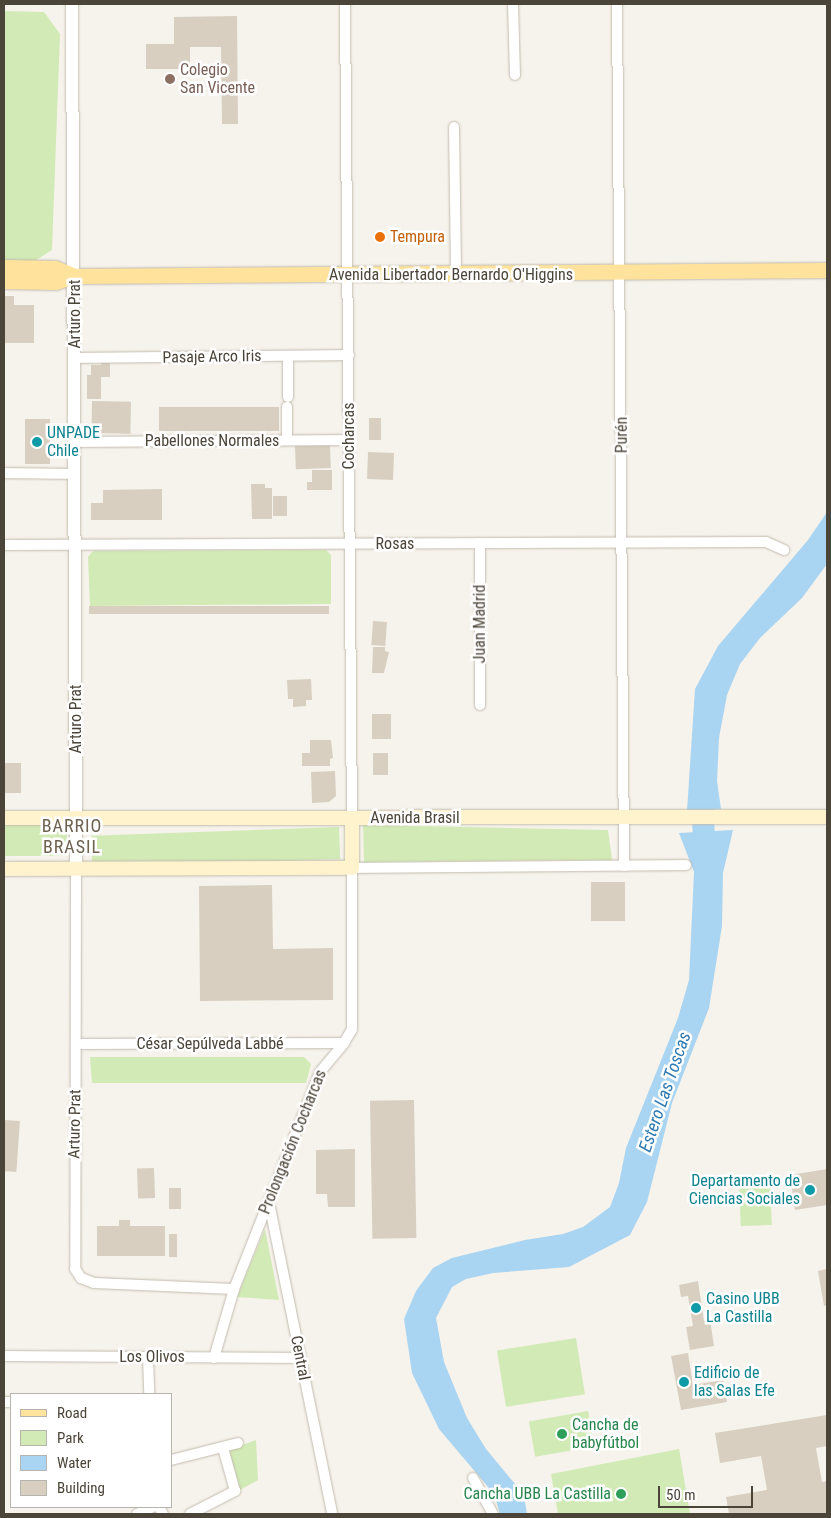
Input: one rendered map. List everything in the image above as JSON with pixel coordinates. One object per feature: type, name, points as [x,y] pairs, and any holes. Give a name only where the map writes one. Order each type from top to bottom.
[{"type":"main road","name":"Avenida Libertador Bernardo O'Higgins","points":[[4,267],[55,268],[75,276]]},
{"type":"main road","name":"Avenida Libertador Bernardo O'Higgins","points":[[4,281],[55,282],[75,276],[620,274],[827,270]]},
{"type":"main road","name":"Avenida Brasil","points":[[4,818],[827,817]]},
{"type":"main road","name":"Cocharcas","points":[[352,818],[352,868]]},
{"type":"main road","points":[[4,868],[352,868]]},
{"type":"street","name":"Arturo Prat","points":[[72,4],[75,276],[76,818],[74,1264],[78,1274],[94,1283],[234,1290]]},
{"type":"street","name":"Cocharcas","points":[[345,4],[352,818]]},
{"type":"street","points":[[513,4],[514,75]]},
{"type":"street","name":"Purén","points":[[617,4],[624,866]]},
{"type":"street","points":[[454,127],[456,275]]},
{"type":"street","name":"Pasaje Arco Iris","points":[[75,358],[349,355]]},
{"type":"street","points":[[287,440],[288,356]]},
{"type":"street","name":"Pabellones Normales","points":[[75,442],[349,440]]},
{"type":"street","points":[[4,473],[75,474]]},
{"type":"street","name":"Rosas","points":[[4,545],[766,542],[784,550]]},
{"type":"street","name":"Juan Madrid","points":[[480,543],[480,705]]},
{"type":"street","points":[[352,868],[686,865]]},
{"type":"street","name":"Prolongación Cocharcas","points":[[214,1358],[234,1290],[320,1072],[344,1043],[352,1019],[352,868]]},
{"type":"street","name":"César Sepúlveda Labbé","points":[[76,1044],[344,1043]]},
{"type":"street","name":"Central","points":[[268,1202],[332,1514]]},
{"type":"street","name":"Los Olivos","points":[[4,1356],[300,1358]]},
{"type":"street","points":[[148,1357],[149,1393]]},
{"type":"street","points":[[172,1460],[238,1443]]},
{"type":"street","points":[[190,1514],[235,1491],[223,1448]]},
{"type":"street","points":[[473,1478],[491,1514]]},
{"type":"street","points":[[137,1514],[151,1508]]},
{"type":"green space","points":[[4,11],[44,12],[60,34],[52,250],[33,262],[4,262]]},
{"type":"green space","points":[[326,550],[331,555],[331,604],[90,606],[88,557],[93,551]]},
{"type":"green space","points":[[4,820],[67,820],[67,856],[4,856]]},
{"type":"green space","points":[[363,825],[608,830],[612,860],[364,862]]},
{"type":"green space","points":[[339,827],[340,859],[92,868],[91,836]]},
{"type":"green space","points":[[90,1057],[304,1057],[311,1064],[306,1083],[92,1083]]},
{"type":"green space","points":[[770,1175],[772,1225],[741,1226],[739,1176]]},
{"type":"green space","points":[[265,1229],[279,1300],[237,1297]]},
{"type":"green space","points":[[576,1338],[585,1394],[506,1407],[497,1351]]},
{"type":"green space","name":"Cancha de babyfútbol","points":[[588,1411],[594,1446],[535,1457],[529,1421]]},
{"type":"green space","points":[[256,1440],[258,1480],[240,1490],[229,1450]]},
{"type":"green space","name":"Cancha UBB La Castilla","points":[[679,1449],[690,1514],[558,1514],[551,1474]]},
{"type":"water","points":[[827,512],[827,564],[802,598],[760,638],[740,664],[727,695],[719,738],[717,781],[721,809],[687,811],[695,689],[718,646],[808,540]]},
{"type":"water","points":[[733,830],[723,873],[722,926],[709,1008],[672,1103],[647,1202],[630,1235],[569,1267],[493,1273],[466,1279],[452,1287],[436,1318],[444,1362],[467,1418],[486,1449],[520,1490],[525,1502],[527,1514],[500,1514],[494,1494],[439,1429],[412,1373],[404,1319],[416,1291],[433,1268],[452,1258],[525,1240],[563,1234],[583,1227],[610,1207],[619,1183],[626,1148],[678,1018],[689,980],[694,872],[679,833]]},
{"type":"building","points":[[237,16],[238,124],[222,124],[221,47],[190,47],[190,69],[146,69],[146,44],[174,44],[174,17]]},
{"type":"building","points":[[4,296],[14,296],[14,305],[34,305],[34,343],[4,343]]},
{"type":"building","points":[[101,363],[110,363],[110,377],[101,377],[101,399],[87,399],[87,375],[91,375],[91,365],[101,365]]},
{"type":"building","points":[[92,401],[131,402],[130,434],[91,433]]},
{"type":"building","points":[[159,407],[279,407],[279,431],[159,431]]},
{"type":"building","points":[[369,418],[381,418],[381,440],[369,440]]},
{"type":"building","name":"UNPADE Chile","points":[[25,419],[50,419],[50,464],[25,464]]},
{"type":"building","points":[[330,445],[331,468],[296,469],[295,446]]},
{"type":"building","points":[[368,452],[394,453],[393,480],[367,479]]},
{"type":"building","points":[[312,470],[332,470],[332,490],[307,490],[307,482],[312,482]]},
{"type":"building","points":[[251,484],[265,484],[265,488],[272,488],[272,519],[252,519]]},
{"type":"building","points":[[162,489],[162,520],[91,520],[91,503],[103,503],[103,490]]},
{"type":"building","points":[[273,496],[287,496],[287,516],[273,516]]},
{"type":"building","points":[[89,606],[329,606],[329,614],[89,614]]},
{"type":"building","points":[[373,621],[387,622],[385,646],[371,645]]},
{"type":"building","points":[[373,647],[385,647],[385,651],[389,652],[384,673],[372,673]]},
{"type":"building","points":[[311,679],[312,700],[306,700],[306,706],[293,707],[293,699],[288,699],[287,680]]},
{"type":"building","points":[[372,714],[391,714],[391,739],[372,739]]},
{"type":"building","points":[[310,740],[331,740],[333,758],[330,759],[330,766],[302,766],[302,753],[310,753]]},
{"type":"building","points":[[373,753],[388,753],[388,775],[373,775]]},
{"type":"building","points":[[4,763],[21,763],[21,793],[4,793]]},
{"type":"building","points":[[335,771],[336,796],[329,802],[312,803],[311,772]]},
{"type":"building","points":[[591,882],[625,882],[625,921],[591,921]]},
{"type":"building","points":[[272,885],[273,949],[333,948],[333,1000],[200,1001],[199,886]]},
{"type":"building","points":[[414,1100],[416,1238],[372,1239],[370,1101]]},
{"type":"building","points":[[4,1120],[20,1121],[16,1172],[4,1171]]},
{"type":"building","points":[[355,1149],[355,1207],[328,1207],[327,1194],[316,1194],[316,1150]]},
{"type":"building","points":[[154,1168],[155,1198],[138,1199],[137,1169]]},
{"type":"building","name":"Departamento de Ciencias Sociales","points":[[827,1169],[827,1205],[795,1210],[790,1175]]},
{"type":"building","points":[[169,1188],[181,1188],[181,1209],[169,1209]]},
{"type":"building","points":[[119,1220],[130,1220],[130,1226],[165,1226],[165,1256],[97,1256],[97,1226],[119,1226]]},
{"type":"building","points":[[169,1234],[177,1234],[177,1257],[169,1257]]},
{"type":"building","points":[[827,1269],[827,1305],[824,1306],[818,1271]]},
{"type":"building","name":"Casino UBB La Castilla","points":[[698,1281],[704,1321],[710,1320],[714,1346],[690,1350],[686,1327],[693,1326],[688,1296],[681,1297],[679,1285]]},
{"type":"building","name":"Edificio de las Salas Efe","points":[[688,1353],[693,1385],[723,1380],[727,1402],[681,1410],[671,1356]]},
{"type":"building","points":[[827,1415],[827,1446],[816,1448],[822,1482],[827,1481],[827,1514],[729,1514],[726,1497],[767,1490],[761,1456],[720,1463],[715,1433]]},
{"type":"waterway","name":"Estero Las Toscas","points":[[702,795],[705,863]]},
{"type":"place","name":"Colegio San Vicente","points":[[170,79]]},
{"type":"place","name":"Tempura","points":[[380,237]]},
{"type":"place","name":"UNPADE Chile","points":[[37,442]]},
{"type":"place","name":"Departamento de Ciencias Sociales","points":[[810,1190]]},
{"type":"place","name":"Casino UBB La Castilla","points":[[696,1308]]},
{"type":"place","name":"Edificio de las Salas Efe","points":[[684,1382]]},
{"type":"place","name":"Cancha de babyfútbol","points":[[562,1434]]},
{"type":"place","name":"Cancha UBB La Castilla","points":[[621,1494]]},
{"type":"district","name":"BARRIO BRASIL","points":[[72,838]]}]
